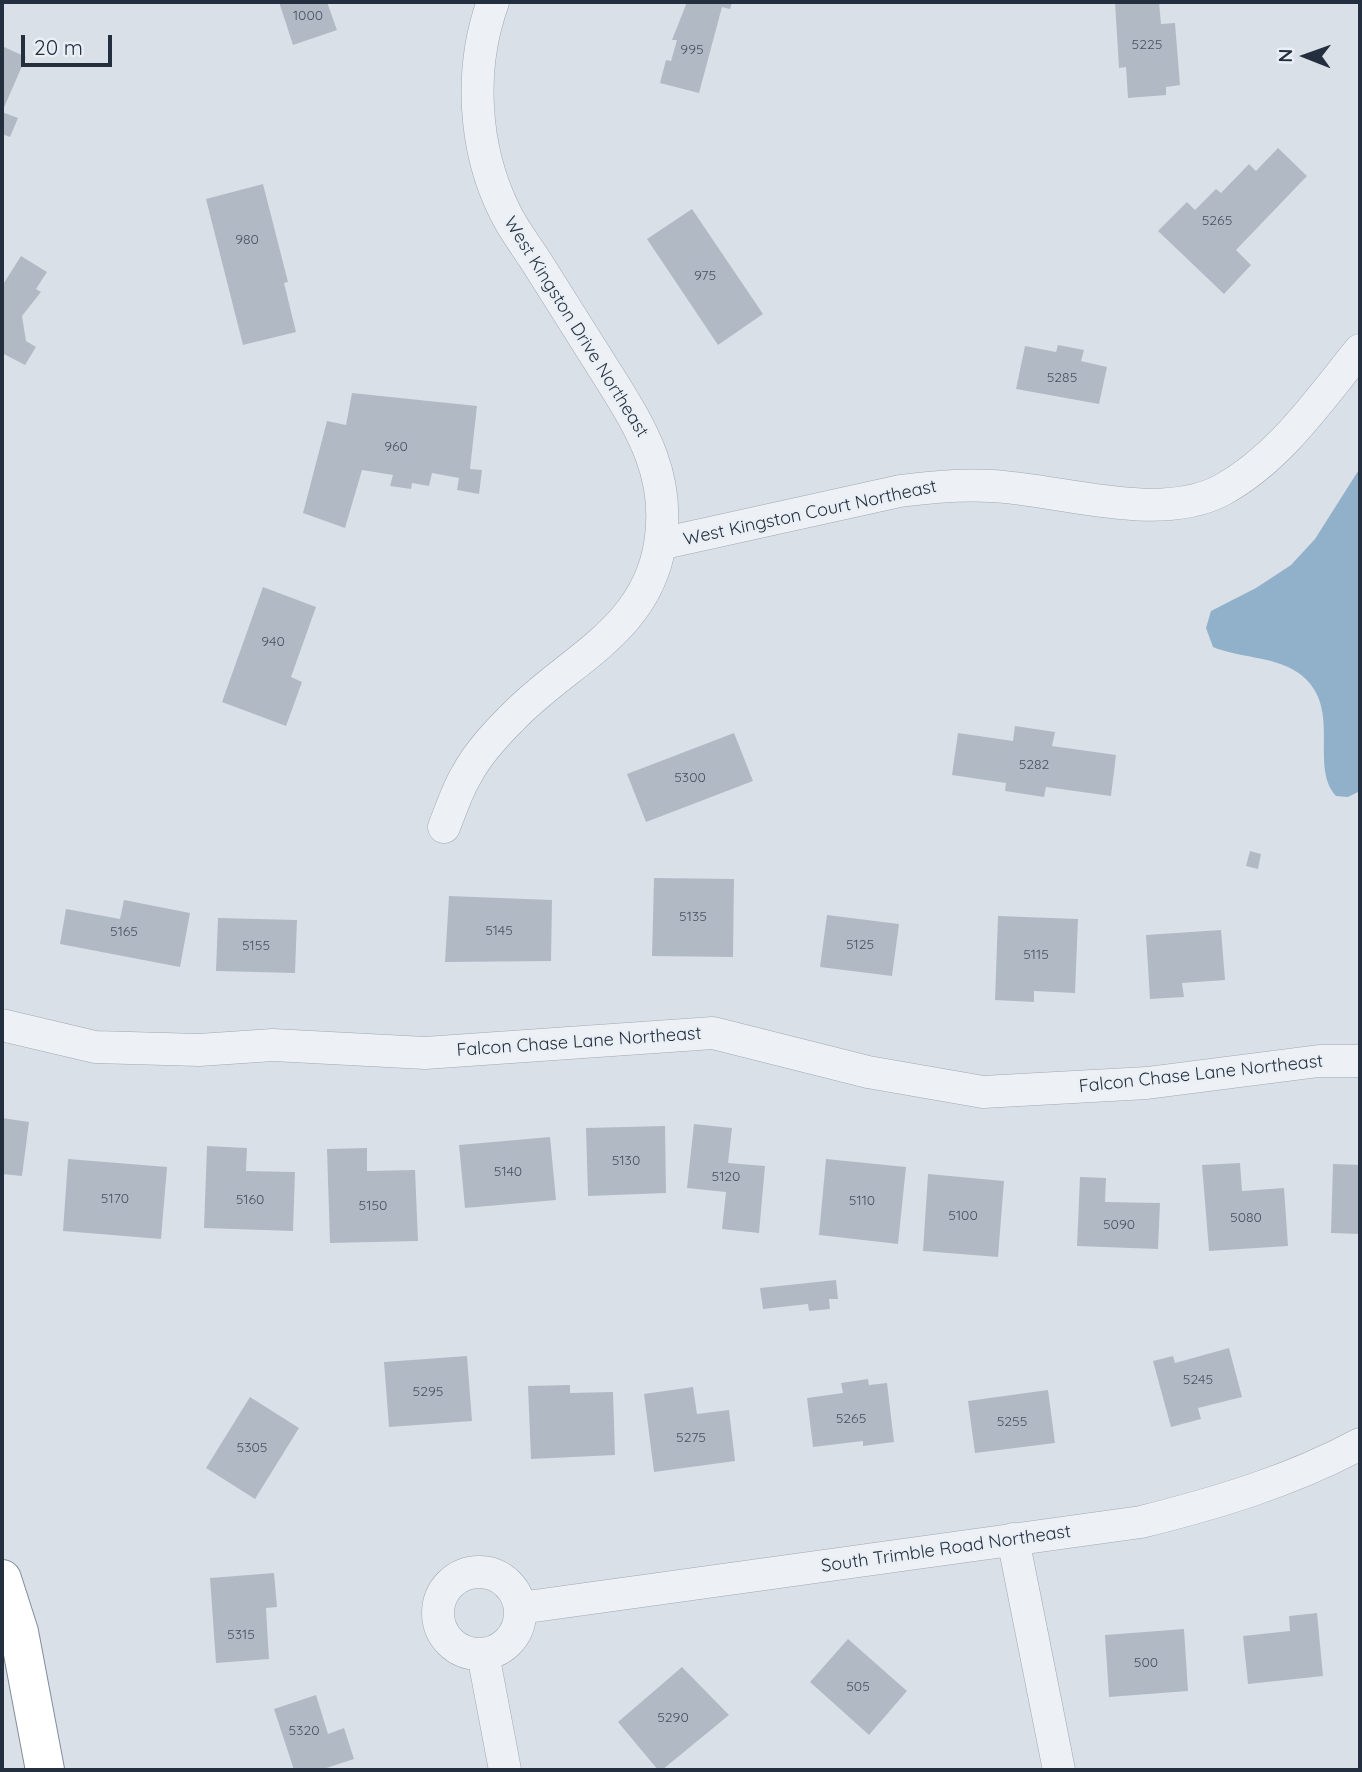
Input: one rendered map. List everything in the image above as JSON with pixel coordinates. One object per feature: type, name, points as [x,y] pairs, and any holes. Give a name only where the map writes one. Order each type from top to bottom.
[{"type":"highway","points":[[2,1579],[19,1632],[45,1770]]},
{"type":"street","name":"West Kingston Drive Northeast","points":[[444,827],[467,773],[509,720],[545,687],[605,643],[627,618],[650,579],[660,544],[662,497],[650,447],[505,212],[484,153],[477,95],[483,28],[493,2]]},
{"type":"street","name":"West Kingston Court Northeast","points":[[660,544],[900,491],[941,486],[992,486],[1145,504],[1179,504],[1221,491],[1261,463],[1283,442],[1360,351]]},
{"type":"street","name":"Falcon Chase Lane Northeast","points":[[2,1025],[95,1047],[199,1050],[273,1045],[425,1053],[713,1033],[868,1072],[983,1092],[1147,1083],[1318,1061],[1360,1061]]},
{"type":"street","name":"South Trimble Road Northeast","points":[[520,1608],[1142,1522],[1218,1503],[1293,1476],[1360,1444]]},
{"type":"street","points":[[1013,1539],[1059,1770]]},
{"type":"street","points":[[469,1573],[490,1573],[507,1584],[516,1595],[520,1608],[515,1633],[496,1650],[483,1654],[457,1648],[440,1627],[438,1613],[446,1587],[469,1573]]},
{"type":"street","points":[[483,1654],[505,1770]]},
{"type":"water","points":[[1360,468],[1360,791],[1348,797],[1336,796],[1328,783],[1323,717],[1311,685],[1288,667],[1213,647],[1206,628],[1211,611],[1256,588],[1291,565],[1315,539]]},
{"type":"building","points":[[279,2],[327,2],[337,30],[293,45]]},
{"type":"building","points":[[687,2],[732,2],[730,9],[722,7],[699,93],[660,83],[666,60],[671,61],[677,40],[672,40]]},
{"type":"building","points":[[1115,2],[1159,2],[1161,24],[1175,23],[1180,85],[1166,87],[1166,95],[1128,98],[1126,67],[1119,68]]},
{"type":"building","points":[[2,46],[26,57],[2,112]]},
{"type":"building","points":[[2,112],[18,118],[10,137],[2,134]]},
{"type":"building","points":[[1278,148],[1307,176],[1236,250],[1251,265],[1224,294],[1158,231],[1187,202],[1195,210],[1216,189],[1221,193],[1249,164],[1256,171]]},
{"type":"building","points":[[263,184],[288,282],[284,283],[296,332],[243,345],[206,199]]},
{"type":"building","points":[[692,209],[763,314],[718,345],[647,239]]},
{"type":"building","points":[[21,256],[47,272],[36,289],[41,292],[22,316],[26,341],[36,347],[25,365],[2,353],[2,286]]},
{"type":"building","points":[[1058,345],[1084,350],[1081,361],[1107,367],[1099,404],[1016,389],[1025,346],[1056,352]]},
{"type":"building","points":[[352,393],[477,406],[470,469],[482,470],[479,494],[457,490],[459,478],[432,473],[429,486],[412,483],[411,489],[390,486],[393,475],[362,470],[345,528],[303,513],[327,421],[346,425]]},
{"type":"building","points":[[263,587],[316,607],[291,677],[302,682],[286,726],[222,702]]},
{"type":"building","points":[[1015,726],[1055,732],[1052,746],[1116,755],[1111,796],[1046,787],[1044,797],[1005,791],[1006,783],[952,775],[958,733],[1013,741]]},
{"type":"building","points":[[734,733],[753,781],[646,822],[627,774]]},
{"type":"building","points":[[1250,851],[1261,854],[1258,869],[1246,866]]},
{"type":"building","points":[[654,878],[734,879],[733,957],[652,956]]},
{"type":"building","points":[[449,896],[552,900],[551,961],[445,962]]},
{"type":"building","points":[[124,900],[190,913],[180,967],[60,944],[66,909],[120,919]]},
{"type":"building","points":[[827,915],[899,924],[892,976],[820,967]]},
{"type":"building","points":[[998,916],[1078,919],[1075,993],[1034,991],[1034,1002],[995,1000]]},
{"type":"building","points":[[218,918],[297,920],[295,973],[216,971]]},
{"type":"building","points":[[1221,930],[1225,980],[1182,983],[1184,997],[1150,999],[1146,935]]},
{"type":"building","points":[[2,1118],[29,1122],[22,1176],[2,1174]]},
{"type":"building","points":[[694,1124],[732,1128],[728,1163],[765,1166],[759,1233],[722,1229],[726,1192],[687,1188]]},
{"type":"building","points":[[665,1126],[666,1193],[588,1196],[586,1128]]},
{"type":"building","points":[[550,1137],[556,1200],[465,1208],[459,1145]]},
{"type":"building","points":[[207,1146],[247,1148],[246,1171],[295,1172],[293,1231],[204,1228]]},
{"type":"building","points":[[367,1148],[367,1171],[415,1170],[418,1241],[330,1243],[327,1149]]},
{"type":"building","points":[[68,1159],[167,1167],[161,1239],[63,1231]]},
{"type":"building","points":[[826,1159],[906,1167],[898,1244],[819,1235]]},
{"type":"building","points":[[1240,1163],[1242,1191],[1284,1188],[1288,1246],[1209,1251],[1202,1165]]},
{"type":"building","points":[[1333,1164],[1360,1165],[1360,1234],[1331,1233]]},
{"type":"building","points":[[928,1174],[1004,1181],[998,1257],[923,1251]]},
{"type":"building","points":[[1080,1177],[1106,1178],[1105,1202],[1160,1203],[1158,1249],[1077,1246]]},
{"type":"building","points":[[836,1280],[838,1299],[829,1299],[830,1309],[809,1311],[808,1304],[763,1309],[760,1288]]},
{"type":"building","points":[[1229,1348],[1242,1397],[1198,1408],[1201,1419],[1171,1427],[1153,1361],[1173,1356],[1175,1363]]},
{"type":"building","points":[[467,1356],[472,1421],[389,1427],[384,1362]]},
{"type":"building","points":[[868,1379],[869,1385],[887,1383],[894,1442],[863,1446],[863,1441],[813,1447],[807,1398],[843,1393],[841,1383]]},
{"type":"building","points":[[570,1385],[570,1393],[613,1392],[615,1455],[531,1459],[528,1386]]},
{"type":"building","points":[[693,1387],[697,1414],[729,1410],[735,1461],[654,1472],[644,1394]]},
{"type":"building","points":[[1048,1390],[1055,1443],[975,1453],[968,1401]]},
{"type":"building","points":[[250,1397],[299,1428],[255,1499],[206,1468]]},
{"type":"building","points":[[274,1573],[277,1607],[266,1608],[269,1659],[216,1663],[210,1578]]},
{"type":"building","points":[[1317,1613],[1323,1676],[1248,1684],[1243,1636],[1290,1631],[1289,1616]]},
{"type":"building","points":[[1184,1629],[1188,1691],[1109,1697],[1105,1635]]},
{"type":"building","points":[[848,1639],[907,1691],[869,1735],[810,1682]]},
{"type":"building","points":[[682,1667],[729,1715],[662,1770],[658,1770],[618,1722]]},
{"type":"building","points":[[316,1695],[328,1734],[344,1728],[354,1759],[320,1770],[294,1770],[274,1709]]}]
